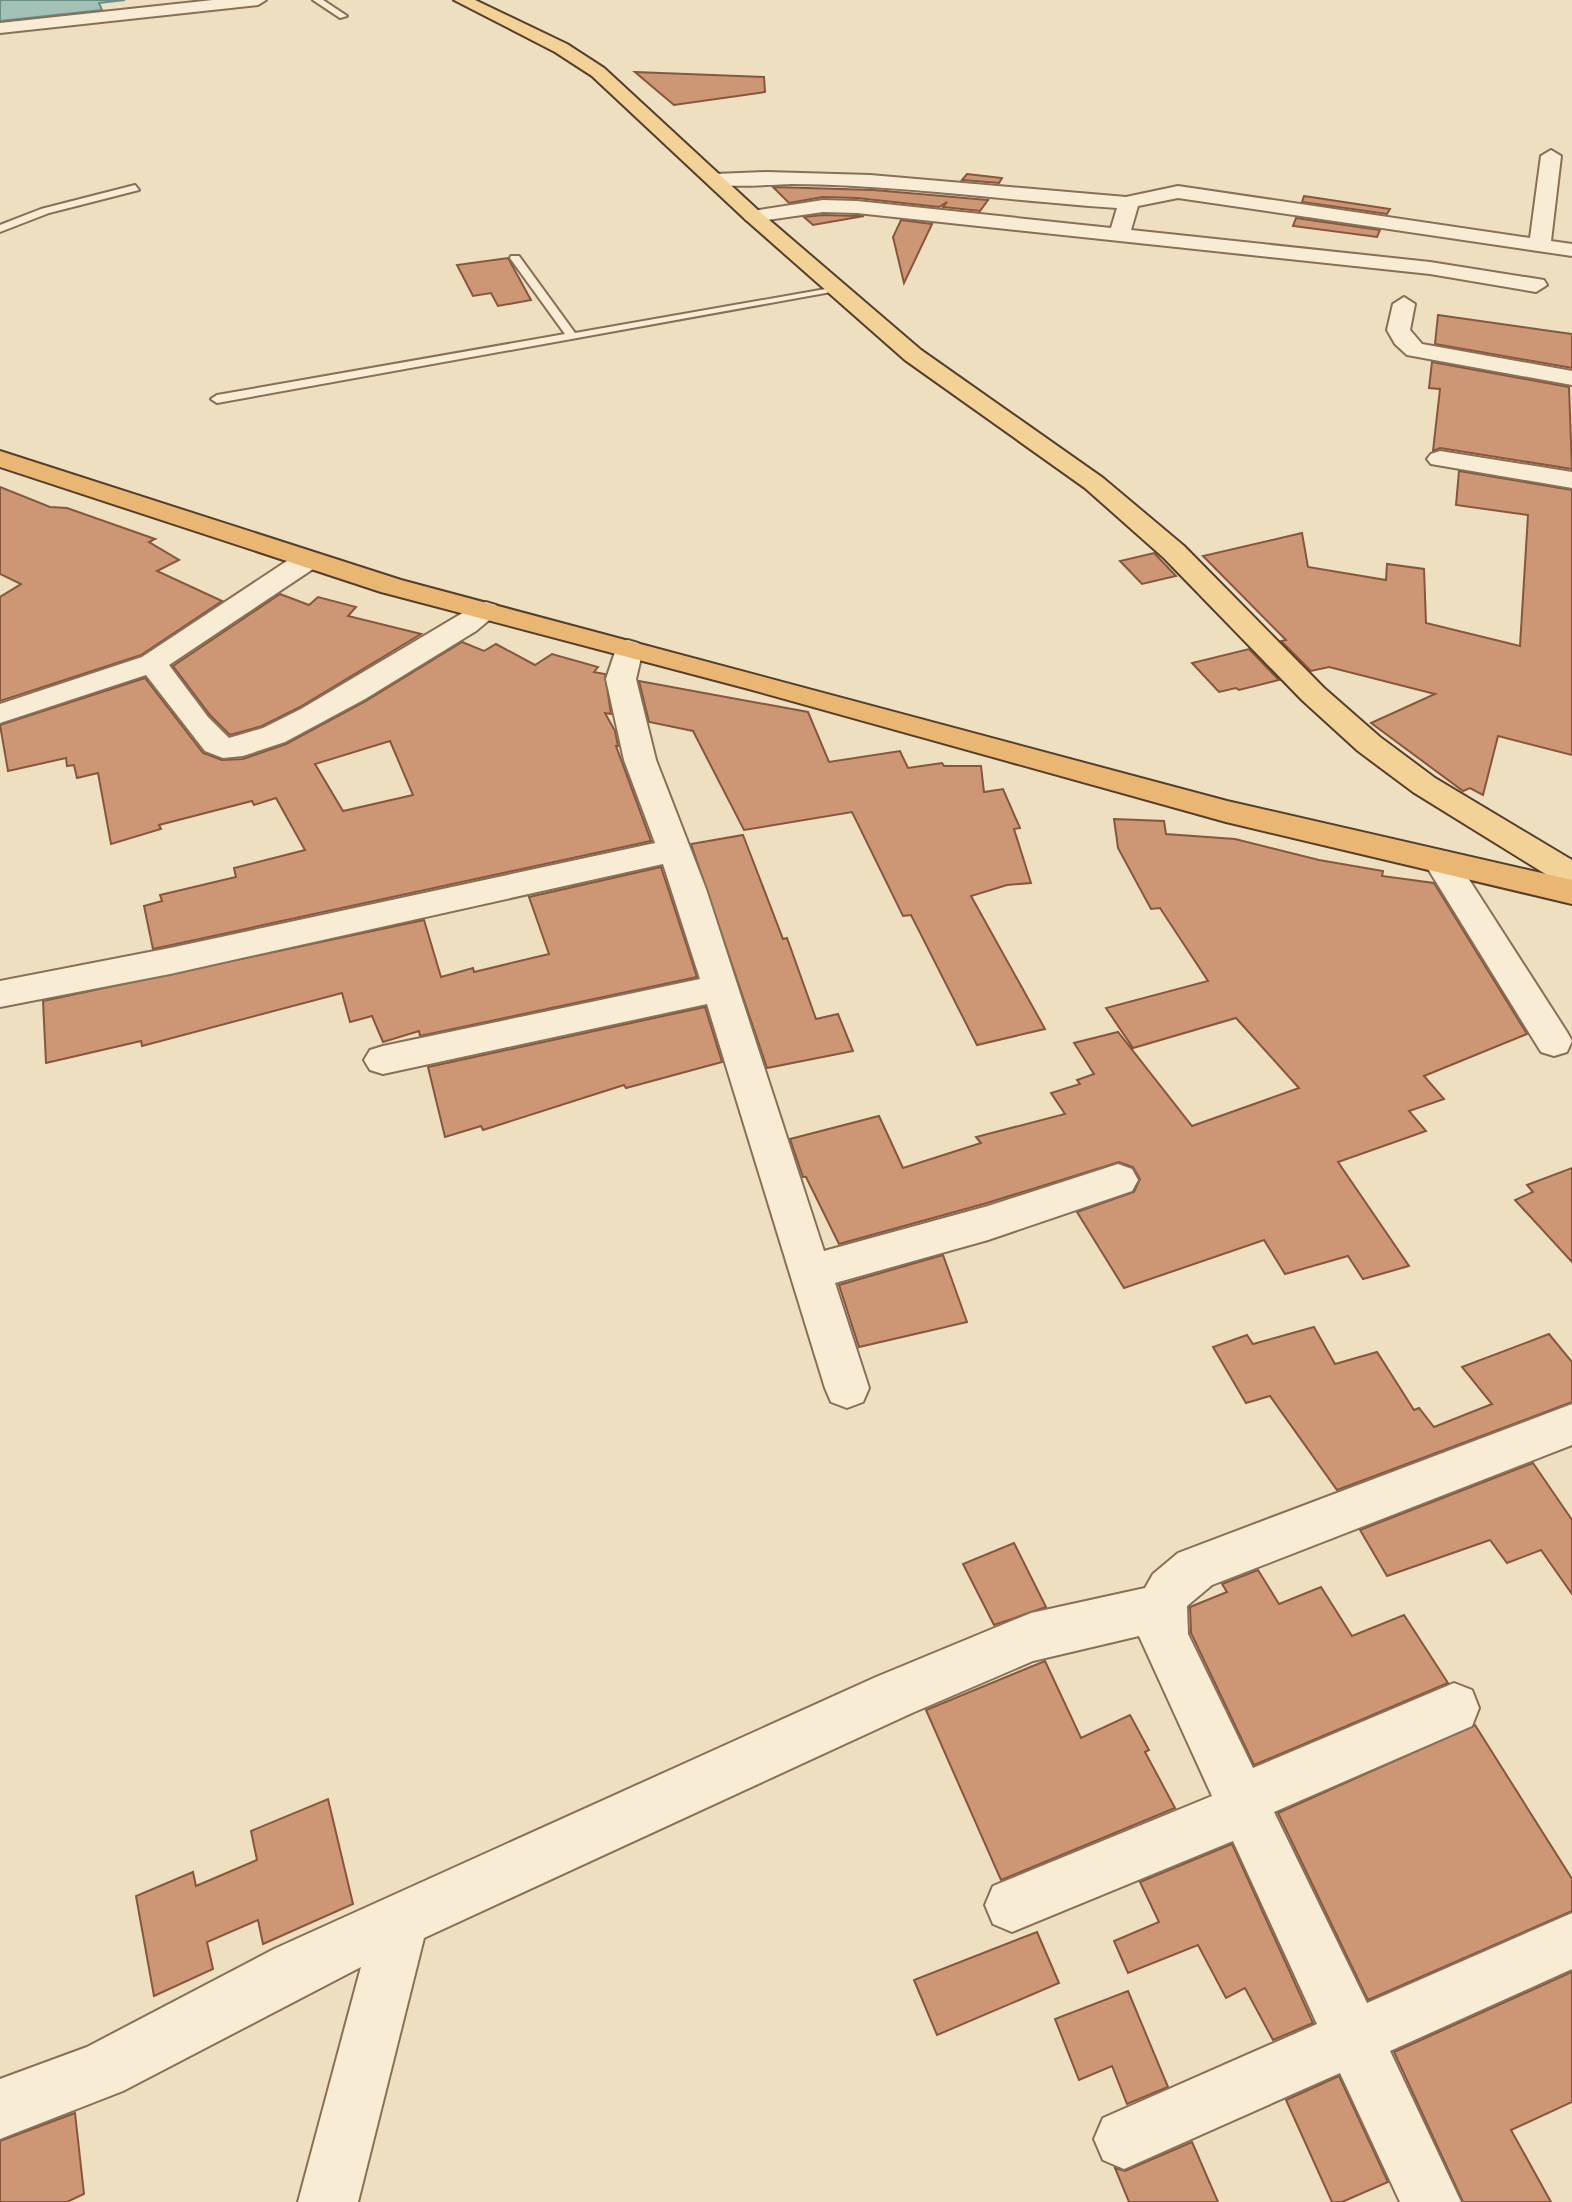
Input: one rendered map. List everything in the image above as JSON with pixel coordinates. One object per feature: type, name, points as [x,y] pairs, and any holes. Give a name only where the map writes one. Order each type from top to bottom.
[{"type":"highway","points":[[0,459],[306,561],[486,611],[1226,811],[1442,864],[1572,892]]},
{"type":"main road","points":[[462,0],[561,48],[598,72],[753,216],[914,355],[1094,483],[1154,534],[1313,694],[1369,744],[1424,785],[1572,875]]},
{"type":"street","points":[[0,28],[258,0]]},
{"type":"street","points":[[1540,245],[1551,156]]},
{"type":"street","points":[[715,180],[816,178],[1040,199],[1129,203],[1150,195],[1178,192],[1572,250]]},
{"type":"street","points":[[1119,235],[1129,203]]},
{"type":"street","points":[[753,216],[836,206],[1430,268],[1536,285]]},
{"type":"street","points":[[1404,304],[1396,328],[1415,350],[1572,377]]},
{"type":"street","points":[[1440,459],[1572,480]]},
{"type":"street","points":[[0,714],[152,663],[306,561]]},
{"type":"street","points":[[152,663],[214,744],[232,749],[287,728],[373,684],[486,611]]},
{"type":"street","points":[[628,649],[621,679],[640,760],[674,850],[847,1388]]},
{"type":"street","points":[[0,994],[184,958],[674,850]]},
{"type":"street","points":[[1442,864],[1554,1042]]},
{"type":"street","points":[[383,1060],[719,988]]},
{"type":"street","points":[[810,1272],[988,1223],[1118,1180]]},
{"type":"street","points":[[1431,2202],[1164,1637],[1160,1608],[1170,1588],[1195,1569],[1572,1424]]},
{"type":"street","points":[[0,2109],[102,2070],[294,1969],[894,1695],[1031,1637],[1160,1608]]},
{"type":"street","points":[[1012,1905],[1242,1805],[1454,1708]]},
{"type":"street","points":[[328,2202],[401,1920]]},
{"type":"street","points":[[1124,2139],[1572,1941]]},
{"type":"lane","points":[[317,0],[342,16]]},
{"type":"lane","points":[[0,229],[45,211],[135,188]]},
{"type":"lane","points":[[515,257],[572,336]]},
{"type":"lane","points":[[217,399],[837,290]]},
{"type":"water","points":[[0,0],[125,0],[99,3],[102,10],[0,21]]},
{"type":"building","points":[[635,72],[764,77],[765,92],[674,105]]},
{"type":"building","points":[[967,174],[1002,178],[999,183],[962,180]]},
{"type":"building","points":[[773,187],[874,190],[988,200],[980,211],[943,207],[947,202],[939,207],[857,198],[823,197],[789,203]]},
{"type":"building","points":[[1304,196],[1390,209],[1387,214],[1302,202]]},
{"type":"building","points":[[864,216],[813,225],[804,217]]},
{"type":"building","points":[[1296,218],[1380,230],[1377,237],[1293,226]]},
{"type":"building","points":[[901,220],[932,224],[904,283],[893,237]]},
{"type":"building","points":[[508,258],[531,300],[498,306],[491,293],[473,296],[457,265]]},
{"type":"building","points":[[1438,315],[1572,334],[1572,368],[1435,344]]},
{"type":"building","points":[[1432,362],[1569,387],[1572,469],[1440,448],[1433,451],[1440,389],[1429,388]]},
{"type":"building","points":[[1459,471],[1572,490],[1572,755],[1498,736],[1483,795],[1470,788],[1463,791],[1371,723],[1435,694],[1329,667],[1311,671],[1281,641],[1286,640],[1203,556],[1302,533],[1308,567],[1386,580],[1387,564],[1424,569],[1426,623],[1520,646],[1528,515],[1456,505]]},
{"type":"building","points":[[0,487],[50,507],[67,508],[155,539],[149,542],[179,560],[157,571],[222,601],[141,655],[0,701],[0,597],[21,584],[0,574]]},
{"type":"building","points":[[1154,553],[1176,576],[1142,584],[1120,561]]},
{"type":"building","points":[[280,594],[309,605],[318,597],[356,607],[348,616],[421,634],[300,707],[262,726],[230,735],[210,715],[173,666]]},
{"type":"building","points":[[462,642],[484,651],[496,644],[535,665],[552,654],[598,667],[594,672],[605,674],[611,714],[605,713],[615,731],[616,746],[651,841],[153,949],[144,906],[162,901],[160,895],[236,877],[234,868],[305,850],[276,798],[254,805],[252,801],[159,825],[161,829],[111,844],[98,773],[77,778],[74,765],[67,766],[66,758],[8,771],[0,725],[145,678],[203,753],[222,760],[243,759],[286,744],[366,701]],"holes":[[[390,741],[413,795],[343,811],[315,764]]]},
{"type":"building","points":[[1249,649],[1279,680],[1219,692],[1192,663]]},
{"type":"building","points":[[639,681],[808,712],[829,762],[900,751],[908,768],[942,763],[944,766],[981,766],[984,792],[1003,789],[1020,828],[1014,829],[1031,883],[1007,885],[971,896],[1045,1029],[977,1045],[911,915],[903,916],[852,812],[744,830],[693,731],[649,722]]},
{"type":"building","points":[[1114,819],[1164,821],[1166,834],[1235,839],[1319,860],[1383,871],[1382,876],[1434,883],[1527,1034],[1424,1076],[1444,1099],[1409,1111],[1426,1131],[1338,1162],[1409,1266],[1363,1279],[1348,1256],[1285,1274],[1264,1240],[1124,1288],[1077,1212],[1134,1192],[1140,1179],[1133,1167],[1119,1162],[987,1203],[839,1244],[806,1177],[803,1177],[790,1139],[879,1116],[903,1168],[981,1143],[976,1137],[1065,1114],[1051,1093],[1080,1084],[1077,1080],[1094,1074],[1074,1043],[1118,1032],[1192,1126],[1299,1088],[1236,1018],[1133,1048],[1106,1008],[1208,981],[1160,908],[1151,909],[1118,848]]},
{"type":"building","points":[[743,835],[783,939],[787,938],[816,1019],[838,1014],[853,1051],[767,1068],[691,844]]},
{"type":"building","points":[[661,867],[697,977],[420,1036],[419,1031],[383,1042],[372,1016],[350,1022],[342,993],[142,1046],[141,1041],[46,1063],[43,1001],[424,920],[441,977],[473,968],[474,972],[549,954],[529,897]]},
{"type":"building","points":[[705,1007],[722,1062],[626,1088],[624,1085],[483,1130],[481,1126],[445,1137],[428,1067]]},
{"type":"building","points":[[1572,1168],[1572,1262],[1515,1200],[1533,1192],[1527,1185]]},
{"type":"building","points":[[943,1255],[967,1322],[859,1347],[839,1285]]},
{"type":"building","points":[[1314,1327],[1335,1364],[1377,1352],[1414,1410],[1419,1408],[1434,1427],[1492,1404],[1462,1367],[1549,1334],[1572,1362],[1572,1402],[1337,1490],[1270,1396],[1246,1403],[1213,1347],[1247,1335],[1253,1344]]},
{"type":"building","points":[[1533,1463],[1572,1520],[1572,1594],[1541,1550],[1507,1563],[1490,1540],[1387,1576],[1360,1530]]},
{"type":"building","points":[[1014,1543],[1046,1607],[994,1625],[963,1564]]},
{"type":"building","points":[[1258,1570],[1279,1604],[1321,1587],[1352,1636],[1404,1615],[1448,1683],[1254,1765],[1191,1633],[1190,1607],[1227,1592],[1222,1584]]},
{"type":"building","points":[[1045,1661],[1081,1738],[1130,1715],[1149,1750],[1145,1752],[1175,1808],[1001,1880],[926,1710]]},
{"type":"building","points":[[1475,1725],[1572,1879],[1572,1911],[1368,2000],[1278,1813]]},
{"type":"building","points":[[328,1799],[353,1904],[263,1944],[258,1920],[207,1942],[213,1969],[154,1996],[136,1896],[193,1872],[196,1886],[257,1860],[251,1831]]},
{"type":"building","points":[[1232,1844],[1313,2023],[1273,2040],[1245,1988],[1226,1998],[1198,1945],[1128,1973],[1114,1941],[1159,1922],[1140,1882]]},
{"type":"building","points":[[1037,1932],[1059,1983],[937,2035],[914,1980]]},
{"type":"building","points":[[1572,1972],[1572,2102],[1511,2130],[1551,2202],[1463,2202],[1394,2052]]},
{"type":"building","points":[[1128,1991],[1168,2087],[1127,2104],[1112,2066],[1079,2080],[1055,2019]]},
{"type":"building","points":[[1339,2076],[1388,2182],[1342,2202],[1332,2202],[1286,2100]]},
{"type":"building","points":[[75,2113],[84,2194],[67,2202],[0,2202],[0,2141]]},
{"type":"building","points":[[1192,2142],[1218,2202],[1129,2202],[1115,2168],[1125,2171]]}]
